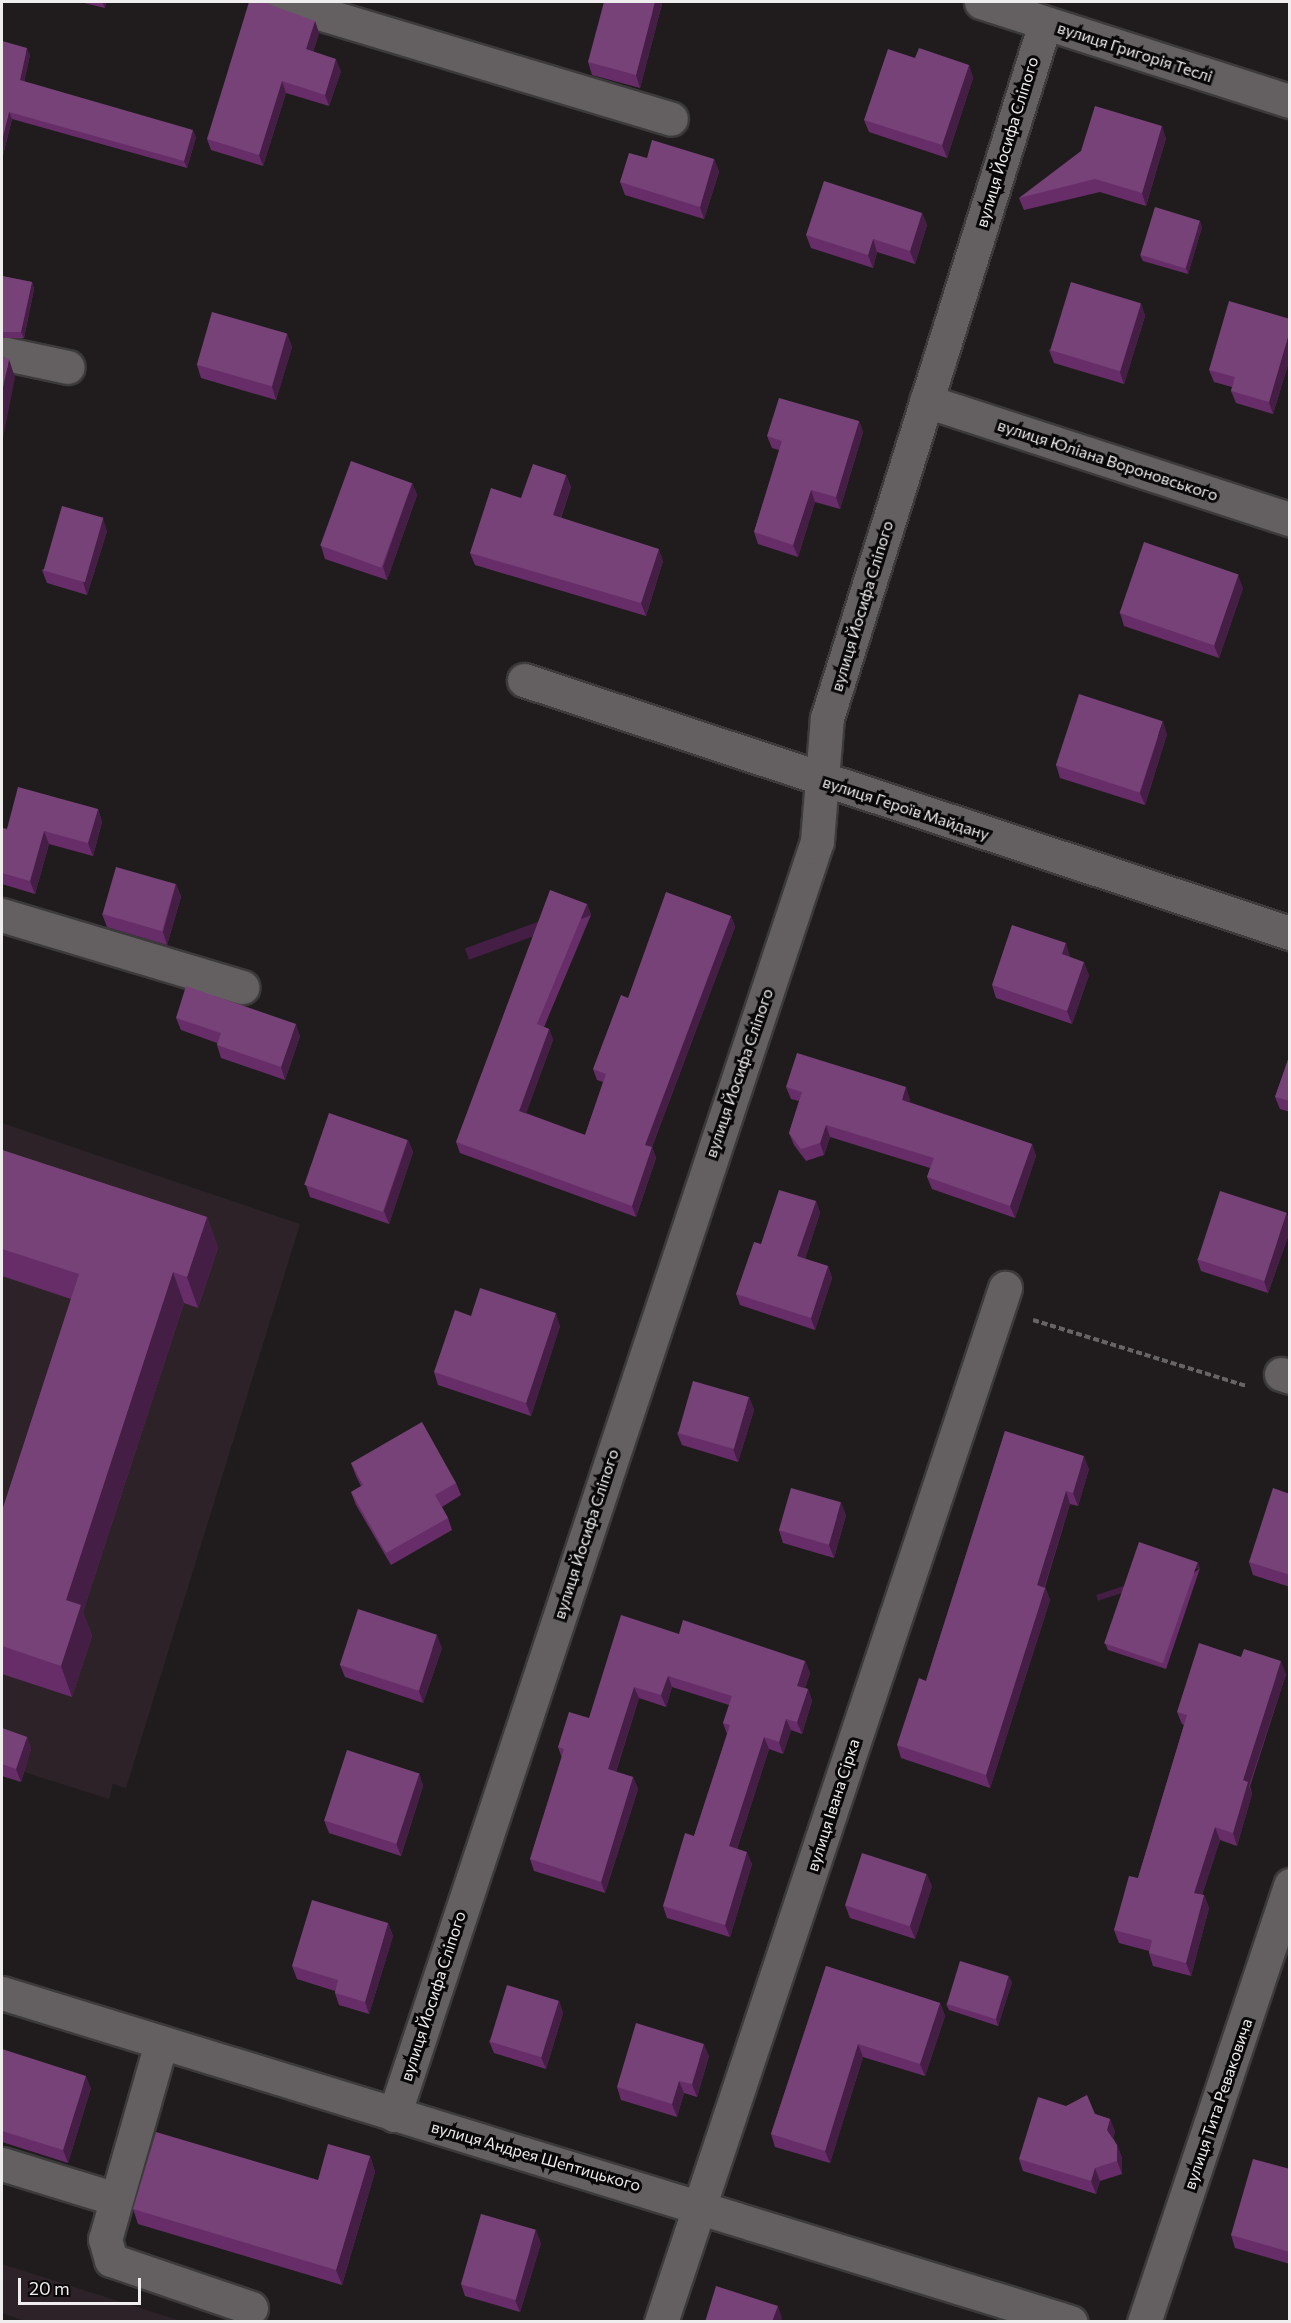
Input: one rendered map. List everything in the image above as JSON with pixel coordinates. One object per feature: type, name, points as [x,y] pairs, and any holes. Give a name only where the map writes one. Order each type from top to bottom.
[{"type":"street","points":[[282,2],[671,119]]},
{"type":"street","name":"вулиця Григорія Теслі","points":[[981,2],[1290,101]]},
{"type":"street","name":"вулиця Йосифа Сліпого","points":[[394,2115],[817,841],[826,718],[1045,23]]},
{"type":"street","points":[[2,352],[68,367]]},
{"type":"street","name":"вулиця Юліана Вороновського","points":[[926,401],[1290,519]]},
{"type":"street","name":"вулиця Героїв Майдану","points":[[524,680],[1290,933]]},
{"type":"street","points":[[2,915],[242,987]]},
{"type":"street","name":"вулиця Івана Сірка","points":[[661,2322],[1001,1299]]},
{"type":"street","name":"вулиця Тита Реваковича","points":[[1144,2322],[1290,1885]]},
{"type":"street","name":"вулиця Андрея Шептицького","points":[[2,1993],[394,2115],[700,2204],[1071,2322]]},
{"type":"street","points":[[161,2043],[105,2239],[111,2260],[251,2308]]},
{"type":"street","points":[[2,2164],[116,2199]]},
{"type":"path","points":[[1001,1299],[1276,1380]]},
{"type":"shaded area","points":[[2,1123],[300,1224],[126,1788],[113,1784],[109,1799],[24,1772],[31,1749],[2,1739]]},
{"type":"shaded area","points":[[2,2264],[181,2321],[28,2322],[2,2313]]},
{"type":"building","points":[[249,2],[263,2],[315,21],[306,49],[336,59],[325,95],[282,81],[259,155],[207,139]]},
{"type":"building","points":[[604,2],[655,2],[636,75],[588,62]]},
{"type":"building","points":[[2,41],[27,48],[20,80],[193,130],[184,161],[9,112],[2,141]]},
{"type":"building","points":[[919,48],[969,65],[942,145],[864,120],[888,49],[915,58]]},
{"type":"building","points":[[1095,106],[1162,126],[1142,193],[1095,179],[1019,198],[1081,151]]},
{"type":"building","points":[[652,140],[714,159],[700,207],[620,182],[629,153],[647,158]]},
{"type":"building","points":[[824,181],[922,213],[910,251],[873,239],[868,255],[806,235]]},
{"type":"building","points":[[1155,207],[1200,221],[1185,269],[1140,255]]},
{"type":"building","points":[[2,276],[32,282],[21,332],[2,332]]},
{"type":"building","points":[[1071,282],[1141,303],[1120,371],[1050,350]]},
{"type":"building","points":[[1229,301],[1290,319],[1290,330],[1269,402],[1231,391],[1235,377],[1209,370]]},
{"type":"building","points":[[212,312],[287,333],[272,386],[197,365]]},
{"type":"building","points":[[2,356],[9,359],[2,393]]},
{"type":"building","points":[[779,398],[859,421],[836,497],[811,490],[793,545],[754,532],[782,441],[767,436]]},
{"type":"building","points":[[351,461],[412,483],[381,568],[320,546]]},
{"type":"building","points":[[533,464],[566,475],[553,515],[659,549],[641,603],[470,553],[491,488],[521,498]]},
{"type":"building","points":[[62,506],[103,518],[85,582],[44,570]]},
{"type":"building","points":[[1144,542],[1239,575],[1214,645],[1120,613]]},
{"type":"building","points":[[1079,694],[1163,721],[1140,793],[1056,765]]},
{"type":"building","points":[[18,787],[98,809],[88,843],[44,831],[30,881],[2,873],[2,828],[7,829]]},
{"type":"building","points":[[116,867],[176,884],[162,931],[102,914]]},
{"type":"building","points":[[550,890],[587,904],[537,1024],[549,1029],[519,1111],[585,1135],[606,1074],[593,1069],[621,995],[628,998],[666,892],[731,916],[645,1145],[652,1147],[632,1206],[456,1142]]},
{"type":"building","points":[[1012,925],[1066,943],[1062,954],[1084,962],[1067,1011],[992,985]]},
{"type":"building","points":[[186,986],[296,1024],[281,1067],[217,1045],[221,1033],[176,1018]]},
{"type":"building","points":[[797,1053],[906,1087],[902,1100],[1032,1144],[1010,1206],[927,1177],[934,1158],[826,1125],[820,1143],[801,1149],[789,1133],[802,1092],[786,1087]]},
{"type":"building","points":[[1290,1054],[1290,1101],[1275,1097]]},
{"type":"building","points":[[329,1113],[407,1140],[383,1212],[304,1185]]},
{"type":"building","points":[[2,1150],[207,1217],[187,1277],[173,1272],[66,1600],[81,1605],[61,1666],[2,1646],[2,1511],[79,1274],[2,1249]]},
{"type":"building","points":[[779,1190],[816,1201],[797,1256],[828,1266],[811,1318],[736,1294],[754,1242],[761,1244]]},
{"type":"building","points":[[1220,1191],[1287,1213],[1264,1281],[1198,1259]]},
{"type":"building","points":[[480,1288],[556,1313],[526,1403],[434,1372],[455,1310],[471,1316]]},
{"type":"building","points":[[693,1381],[749,1397],[734,1449],[678,1433]]},
{"type":"building","points":[[422,1422],[456,1483],[435,1495],[448,1518],[386,1553],[351,1492],[363,1485],[351,1463]]},
{"type":"building","points":[[1005,1431],[1084,1456],[1073,1493],[1066,1491],[1037,1585],[1045,1588],[986,1775],[897,1745],[919,1678],[926,1681]]},
{"type":"building","points":[[791,1488],[841,1502],[829,1545],[779,1530]]},
{"type":"building","points":[[1273,1488],[1290,1494],[1290,1575],[1249,1562]]},
{"type":"building","points":[[1139,1542],[1198,1562],[1163,1663],[1104,1643]]},
{"type":"building","points":[[358,1609],[437,1635],[419,1691],[340,1665]]},
{"type":"building","points":[[621,1615],[679,1634],[683,1620],[805,1661],[797,1686],[808,1689],[797,1722],[786,1719],[779,1742],[764,1737],[729,1846],[747,1852],[725,1925],[663,1906],[685,1833],[694,1836],[730,1725],[723,1723],[732,1696],[668,1676],[661,1695],[634,1687],[608,1769],[633,1777],[601,1882],[530,1859],[564,1749],[558,1747],[569,1712],[589,1718]]},
{"type":"building","points":[[1199,1643],[1241,1657],[1244,1649],[1281,1661],[1243,1780],[1248,1782],[1233,1833],[1215,1827],[1194,1893],[1204,1895],[1186,1963],[1149,1953],[1152,1940],[1114,1930],[1129,1876],[1138,1878],[1187,1715],[1177,1712]]},
{"type":"building","points":[[2,1728],[27,1737],[16,1769],[2,1764]]},
{"type":"building","points":[[347,1750],[419,1773],[396,1844],[324,1820]]},
{"type":"building","points":[[862,1853],[927,1874],[910,1926],[845,1905]]},
{"type":"building","points":[[312,1900],[388,1923],[365,2002],[335,1993],[338,1980],[292,1966]]},
{"type":"building","points":[[960,1961],[1009,1976],[996,2019],[947,2004]]},
{"type":"building","points":[[826,1966],[940,2003],[920,2064],[858,2044],[825,2151],[771,2134]]},
{"type":"building","points":[[507,1985],[559,2001],[541,2057],[490,2041]]},
{"type":"building","points":[[636,2023],[704,2044],[692,2084],[679,2081],[672,2104],[617,2087]]},
{"type":"building","points":[[2,2049],[86,2076],[63,2150],[2,2131]]},
{"type":"building","points":[[1087,2095],[1095,2114],[1110,2119],[1107,2130],[1117,2145],[1117,2161],[1095,2168],[1091,2181],[1019,2159],[1038,2097],[1066,2106]]},
{"type":"building","points":[[156,2132],[318,2180],[328,2144],[370,2156],[336,2270],[133,2209]]},
{"type":"building","points":[[1253,2159],[1290,2169],[1290,2252],[1231,2235]]},
{"type":"building","points":[[481,2214],[536,2230],[516,2300],[461,2284]]},
{"type":"building","points":[[716,2286],[778,2306],[772,2322],[705,2322]]}]
